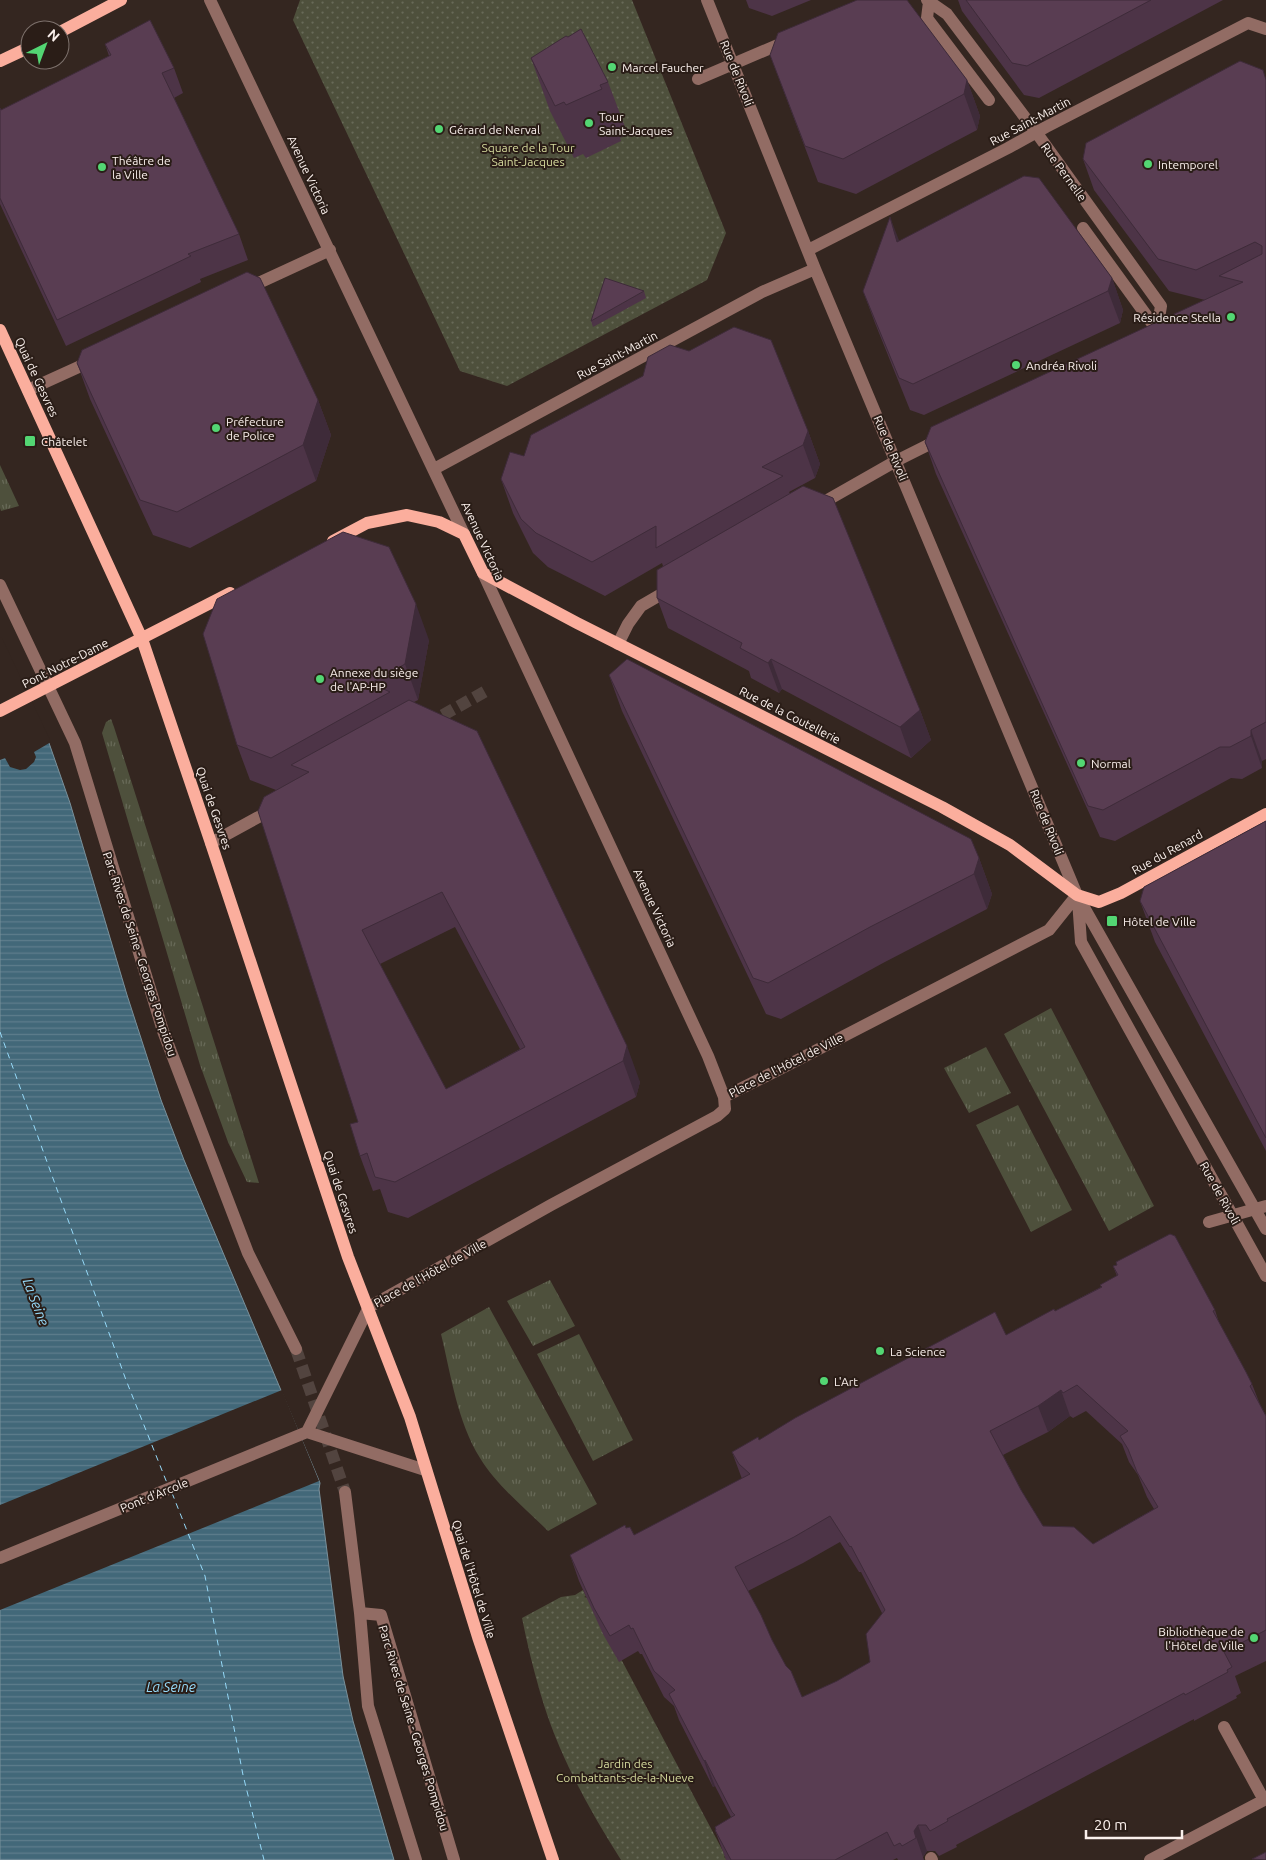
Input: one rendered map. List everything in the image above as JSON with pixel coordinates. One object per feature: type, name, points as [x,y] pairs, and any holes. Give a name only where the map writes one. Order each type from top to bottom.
[{"type":"main road","points":[[70,27],[121,0]]},
{"type":"main road","points":[[0,61],[20,52]]},
{"type":"main road","name":"Quai de Gesvres","points":[[0,330],[142,639],[348,1257],[368,1308]]},
{"type":"main road","points":[[325,545],[368,523],[407,515],[439,522],[464,534]]},
{"type":"main road","name":"Avenue Victoria","points":[[464,534],[483,574]]},
{"type":"main road","name":"Rue de la Coutellerie","points":[[483,574],[942,807],[1010,845],[1077,895]]},
{"type":"main road","points":[[142,639],[239,588]]},
{"type":"main road","name":"Pont Notre-Dame","points":[[0,711],[142,639]]},
{"type":"main road","name":"Rue du Renard","points":[[1077,895],[1098,902],[1121,893],[1266,814]]},
{"type":"main road","name":"Quai de l'Hôtel de Ville","points":[[368,1308],[410,1417],[478,1637],[553,1860]]},
{"type":"street","name":"Avenue Victoria","points":[[210,0],[464,534]]},
{"type":"street","name":"Rue de Rivoli","points":[[707,0],[739,62],[808,250],[1077,895],[1261,1207],[1266,1229]]},
{"type":"street","points":[[928,1],[927,18],[989,100]]},
{"type":"street","name":"Rue Pernelle","points":[[928,1],[947,14],[1036,132],[1161,306],[1152,333]]},
{"type":"street","name":"Rue Saint-Martin","points":[[808,250],[1248,23],[1266,29]]},
{"type":"street","points":[[698,79],[796,38]]},
{"type":"street","points":[[1083,228],[1152,333],[1175,323]]},
{"type":"street","points":[[233,295],[330,250]]},
{"type":"street","name":"Rue Saint-Martin","points":[[434,469],[762,292],[816,269]]},
{"type":"street","points":[[28,390],[102,356]]},
{"type":"street","points":[[805,513],[896,461],[947,436]]},
{"type":"street","name":"Avenue Victoria","points":[[483,574],[704,1047],[724,1097]]},
{"type":"street","points":[[618,644],[628,624],[641,606],[684,581]]},
{"type":"street","name":"Parc Rives de Seine - Georges Pompidou","points":[[0,585],[75,743],[163,1031],[248,1253],[296,1349]]},
{"type":"street","points":[[211,843],[289,800]]},
{"type":"street","name":"Rue de Rivoli","points":[[1077,895],[1080,942],[1266,1276]]},
{"type":"street","name":"Place de l'Hôtel de Ville","points":[[368,1308],[551,1205],[717,1116],[725,1109],[724,1097],[1049,930],[1077,895]]},
{"type":"street","points":[[1209,1222],[1261,1207]]},
{"type":"street","points":[[368,1308],[307,1432],[425,1470]]},
{"type":"street","name":"Pont d'Arcole","points":[[0,1558],[307,1432]]},
{"type":"street","name":"Parc Rives de Seine - Georges Pompidou","points":[[345,1492],[360,1613],[368,1706],[416,1860]]},
{"type":"street","name":"Parc Rives de Seine - Georges Pompidou","points":[[360,1613],[381,1615],[454,1860]]},
{"type":"street","points":[[1150,1860],[1265,1800],[1224,1727]]},
{"type":"green space","name":"Square de la Tour Saint-Jacques","points":[[300,0],[632,0],[726,233],[707,280],[507,386],[460,371],[293,20]]},
{"type":"green space","points":[[0,465],[19,506],[1,511],[0,508]]},
{"type":"green space","points":[[111,719],[259,1183],[247,1182],[228,1142],[200,1065],[102,733],[106,722]]},
{"type":"green space","points":[[1051,1008],[1154,1206],[1109,1231],[1004,1034]]},
{"type":"green space","points":[[986,1047],[1011,1093],[969,1113],[944,1068]]},
{"type":"green space","points":[[1018,1105],[1072,1210],[1031,1232],[976,1125]]},
{"type":"green space","points":[[550,1280],[575,1326],[533,1346],[507,1301]]},
{"type":"green space","points":[[489,1307],[597,1504],[548,1531],[503,1487],[480,1458],[466,1429],[456,1398],[441,1334]]},
{"type":"green space","points":[[579,1334],[633,1440],[593,1461],[537,1354]]},
{"type":"green space","name":"Jardin des Combattants-de-la-Nueve","points":[[583,1590],[586,1596],[584,1597],[588,1598],[612,1645],[611,1647],[621,1659],[726,1855],[724,1857],[728,1860],[621,1860],[585,1800],[564,1758],[547,1714],[522,1618],[561,1597],[575,1595]]},
{"type":"water","name":"La Seine","points":[[0,639],[49,743],[70,803],[127,995],[161,1100],[184,1160],[320,1483],[319,1489],[343,1676],[353,1721],[394,1860],[0,1860]]},
{"type":"pier","points":[[0,637],[51,742],[34,752],[36,757],[34,762],[26,769],[20,770],[10,767],[5,758],[0,760]]},
{"type":"pier","points":[[282,1390],[319,1481],[0,1610],[0,1505]]},
{"type":"building","points":[[857,0],[907,0],[967,80],[964,94],[843,159],[805,146],[770,55],[778,33]]},
{"type":"building","points":[[966,0],[1151,0],[1027,66],[1012,63]]},
{"type":"building","name":"Théâtre de la Ville","points":[[150,20],[174,68],[162,73],[239,234],[188,254],[191,256],[57,320],[0,198],[0,108],[1,110],[111,55],[105,44]]},
{"type":"building","points":[[581,29],[608,82],[600,85],[602,89],[566,105],[564,102],[555,106],[531,58]]},
{"type":"building","points":[[1240,61],[1263,70],[1266,80],[1266,722],[1251,730],[1251,736],[1230,747],[1220,747],[1103,810],[1088,806],[925,442],[931,427],[1243,282],[1219,276],[1262,254],[1262,246],[1255,242],[1196,270],[1158,259],[1083,159],[1086,143]]},
{"type":"building","points":[[1024,176],[1039,178],[1112,278],[1108,291],[913,384],[899,378],[863,291],[890,217],[897,242]]},
{"type":"building","name":"Préfecture de Police","points":[[247,272],[260,278],[318,400],[303,445],[177,512],[140,500],[77,363],[82,350]]},
{"type":"building","points":[[605,278],[644,291],[591,321]]},
{"type":"building","points":[[734,327],[771,340],[808,431],[803,445],[762,467],[783,476],[656,548],[656,526],[592,562],[536,533],[521,519],[501,479],[510,452],[524,456],[531,435],[643,376],[648,357],[670,345],[689,351]]},
{"type":"building","points":[[803,486],[833,498],[920,710],[900,727],[771,659],[768,663],[740,648],[742,643],[657,598],[657,570]]},
{"type":"building","name":"Annexe du siège de l'AP-HP","points":[[343,532],[389,547],[416,604],[405,664],[371,683],[390,692],[271,758],[237,745],[203,634],[217,599]]},
{"type":"building","points":[[627,659],[971,839],[979,858],[974,874],[870,927],[768,983],[753,978],[609,675]]},
{"type":"building","points":[[409,700],[477,731],[627,1046],[623,1061],[395,1182],[375,1177],[367,1153],[360,1156],[350,1124],[358,1122],[258,811],[264,797],[309,772],[291,765]],"holes":[[[442,892],[525,1047],[446,1089],[362,930]]]},
{"type":"building","points":[[1266,821],[1266,1138],[1140,901],[1144,887]]},
{"type":"building","points":[[1170,1234],[1175,1236],[1215,1310],[1213,1311],[1246,1372],[1252,1384],[1250,1386],[1266,1416],[1266,1630],[1224,1652],[1232,1667],[1227,1670],[1228,1672],[1185,1695],[1184,1693],[947,1819],[948,1821],[930,1831],[926,1825],[918,1825],[914,1831],[916,1838],[902,1846],[900,1843],[894,1846],[887,1832],[835,1860],[731,1860],[715,1827],[735,1815],[669,1694],[675,1690],[654,1671],[633,1628],[631,1629],[629,1625],[610,1636],[594,1608],[570,1555],[625,1525],[626,1528],[630,1527],[634,1535],[750,1474],[739,1464],[732,1452],[758,1437],[759,1440],[795,1418],[995,1312],[1006,1335],[1054,1309],[1055,1311],[1102,1287],[1100,1285],[1118,1275],[1113,1266],[1117,1265],[1116,1262]],"holes":[[[1077,1385],[1128,1431],[1120,1436],[1128,1449],[1137,1472],[1158,1507],[1093,1544],[1074,1527],[1043,1526],[1021,1490],[990,1431],[1038,1406],[1061,1390],[1063,1393]],[[830,1516],[851,1546],[885,1610],[866,1634],[870,1662],[837,1681],[802,1697],[791,1671],[786,1666],[735,1567]]]},
{"type":"building","points":[[1266,1852],[1266,1860],[1252,1859]]},
{"type":"ferry route","points":[[0,1032],[126,1380],[167,1483]]},
{"type":"ferry route","points":[[172,1493],[205,1576],[243,1775],[264,1860]]},
{"type":"tunnel","points":[[427,724],[486,691]]},
{"type":"tunnel","points":[[296,1349],[345,1492]]},
{"type":"place","name":"Marcel Faucher","points":[[612,67]]},
{"type":"place","name":"Tour Saint-Jacques","points":[[589,123]]},
{"type":"place","name":"Gérard de Nerval","points":[[439,129]]},
{"type":"place","name":"Intemporel","points":[[1148,164]]},
{"type":"place","name":"Théâtre de la Ville","points":[[102,167]]},
{"type":"place","name":"Résidence Stella","points":[[1231,317]]},
{"type":"place","name":"Andréa Rivoli","points":[[1016,365]]},
{"type":"place","name":"Préfecture de Police","points":[[216,428]]},
{"type":"place","name":"Châtelet","points":[[30,441]]},
{"type":"place","name":"Annexe du siège de l'AP-HP","points":[[320,679]]},
{"type":"place","name":"Normal","points":[[1081,763]]},
{"type":"place","name":"Hôtel de Ville","points":[[1112,921]]},
{"type":"place","name":"La Science","points":[[880,1351]]},
{"type":"place","name":"L'Art","points":[[824,1381]]},
{"type":"place","name":"Bibliothèque de l'Hôtel de Ville","points":[[1254,1638]]}]
